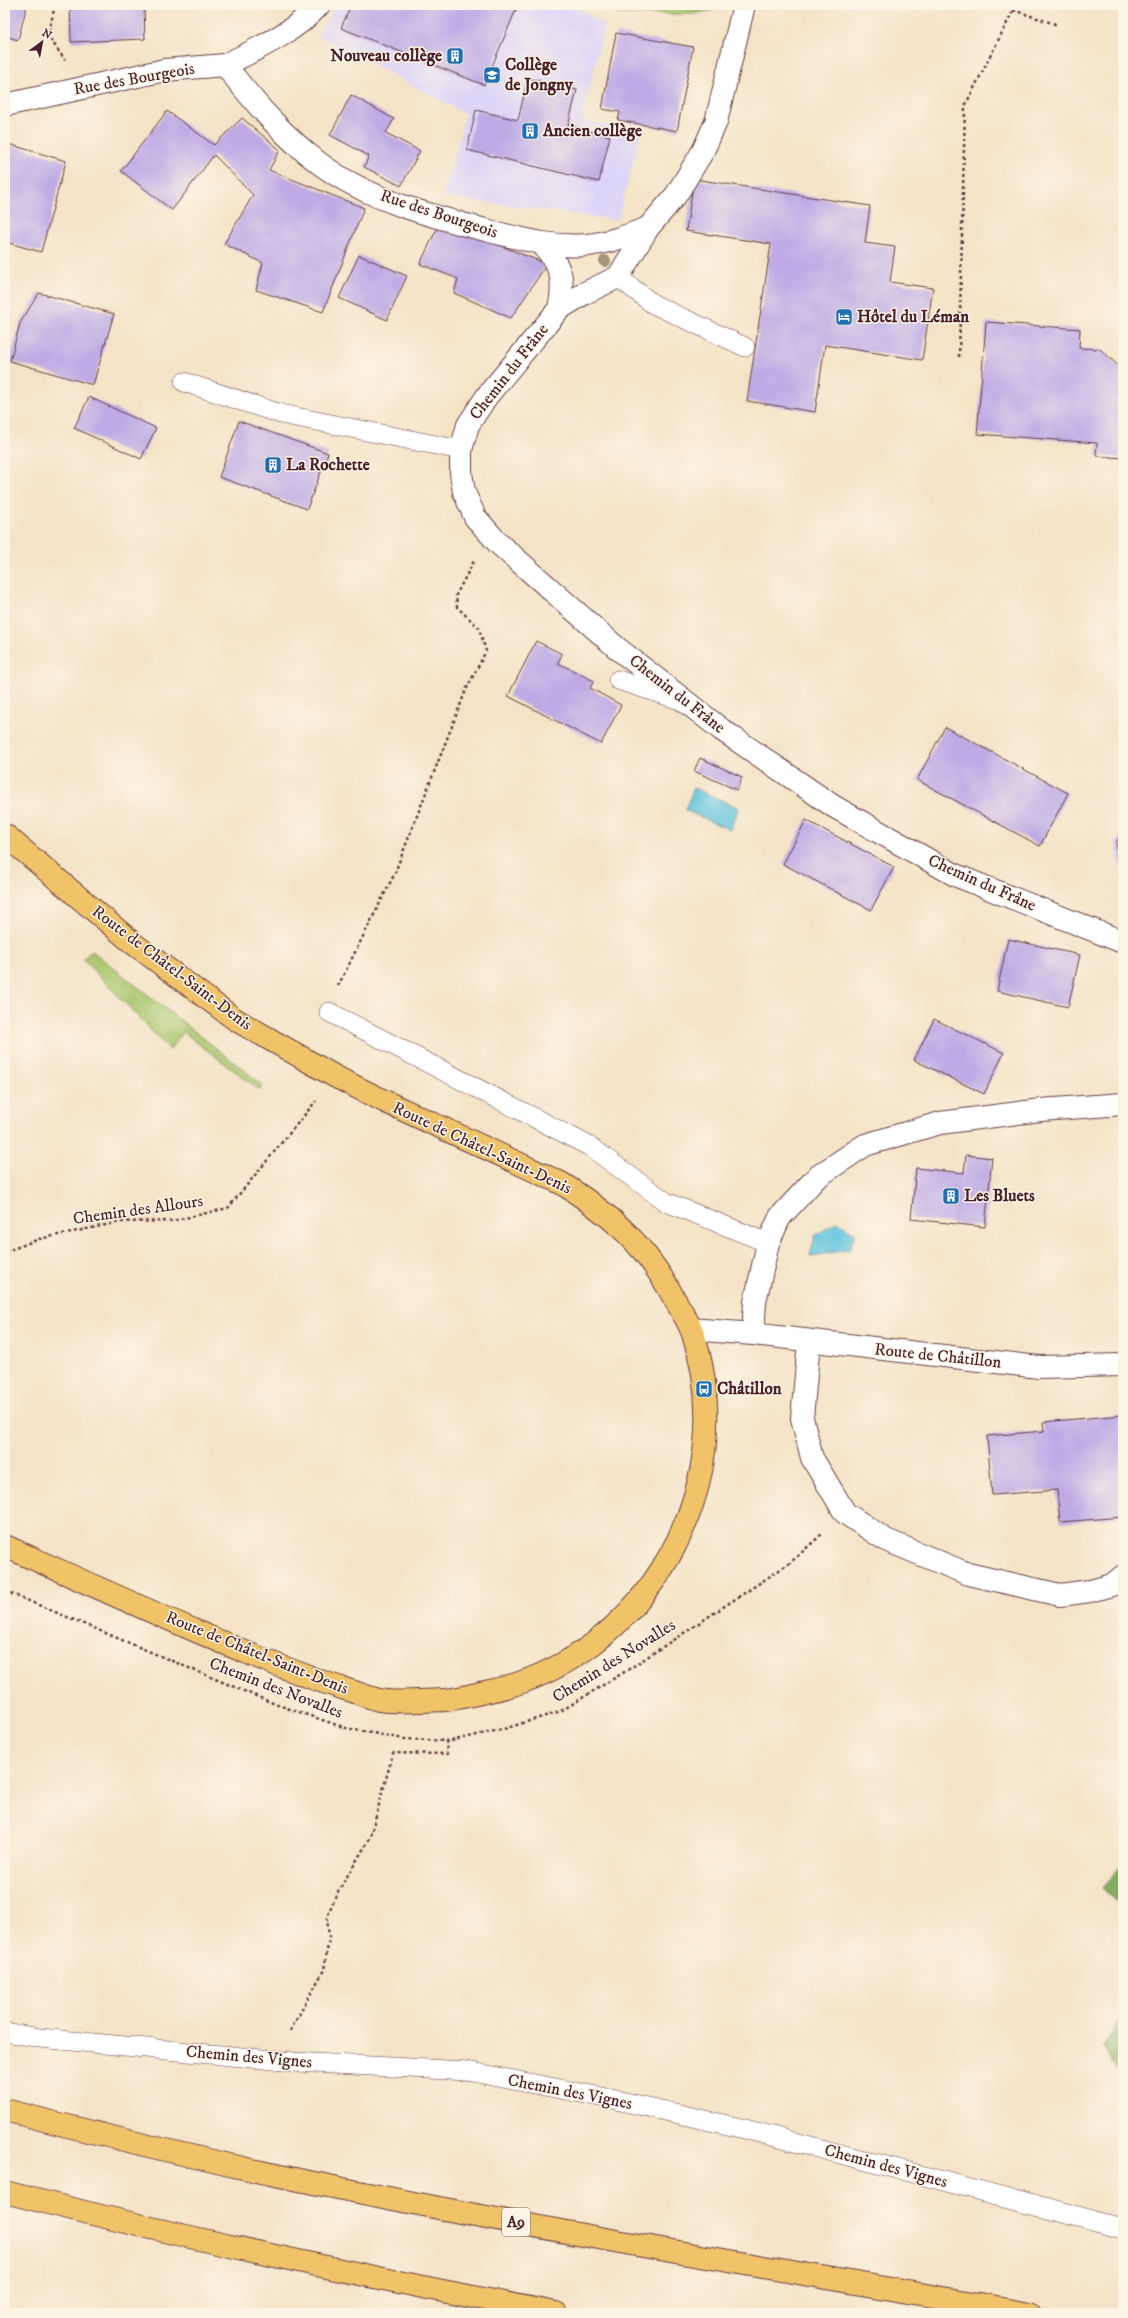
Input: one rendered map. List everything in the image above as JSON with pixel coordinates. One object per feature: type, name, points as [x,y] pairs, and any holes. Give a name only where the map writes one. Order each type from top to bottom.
[{"type":"main road","name":"Route de Châtel-Saint-Denis","points":[[5,835],[134,944],[236,1020],[336,1077],[561,1182],[596,1205],[632,1236],[662,1274],[691,1330],[702,1378],[706,1412],[705,1447],[690,1511],[675,1546],[657,1580],[619,1624],[569,1661],[541,1676],[511,1687],[448,1700],[380,1700],[299,1674],[200,1633],[5,1546]]},
{"type":"main road","name":"A9","points":[[5,2110],[260,2172],[578,2234],[1031,2313]]},
{"type":"main road","points":[[5,2192],[257,2252],[412,2285],[556,2313]]},
{"type":"street","points":[[225,65],[289,30],[310,15],[319,5]]},
{"type":"street","points":[[559,309],[585,293],[618,277],[648,228],[676,195],[710,138],[716,122],[744,5]]},
{"type":"street","name":"Rue des Bourgeois","points":[[5,105],[84,86],[165,70],[225,65],[249,96],[287,137],[320,164],[363,189],[406,207],[543,245],[588,245],[648,228]]},
{"type":"street","points":[[543,245],[555,259],[562,275],[563,289],[559,309]]},
{"type":"street","name":"Chemin du Frâne","points":[[559,309],[486,396],[468,425],[460,450],[460,473],[464,492],[475,517],[498,543],[617,648],[722,730],[833,806],[955,875],[1123,942]]},
{"type":"street","points":[[691,1330],[753,1334],[755,1302],[768,1243],[780,1217],[817,1177],[865,1146],[940,1124],[1041,1110],[1123,1104]]},
{"type":"street","name":"Route de Châtillon","points":[[753,1334],[809,1342],[1039,1367],[1123,1365]]},
{"type":"street","points":[[809,1342],[802,1418],[812,1458],[845,1513],[886,1540],[968,1574],[1060,1595],[1090,1591],[1112,1585],[1123,1576]]},
{"type":"lane","points":[[618,277],[653,304],[745,347]]},
{"type":"lane","points":[[184,382],[280,414],[460,450]]},
{"type":"lane","points":[[618,680],[687,702]]},
{"type":"lane","points":[[329,1012],[589,1146],[666,1202],[768,1243]]},
{"type":"lane","name":"Chemin des Vignes","points":[[5,2032],[48,2038],[286,2060],[467,2071],[612,2099],[741,2128],[1123,2228]]},
{"type":"path","points":[[55,5],[48,36],[84,86]]},
{"type":"path","points":[[959,357],[965,106],[1016,5]]},
{"type":"path","points":[[1013,10],[1058,25]]},
{"type":"path","points":[[329,1012],[330,1002],[394,875],[466,690],[486,651],[479,628],[457,607],[456,595],[472,563],[477,559]]},
{"type":"path","name":"Chemin des Allours","points":[[5,1252],[39,1239],[120,1222],[172,1221],[228,1208],[336,1077]]},
{"type":"path","name":"Chemin des Novalles","points":[[5,1591],[275,1704],[346,1728],[404,1739],[446,1740],[507,1728],[561,1711],[626,1671],[790,1563],[845,1513]]},
{"type":"path","points":[[286,2060],[286,2041],[290,2030],[324,1970],[329,1938],[327,1917],[336,1895],[370,1838],[393,1753],[446,1754],[446,1740]]},
{"type":"shaded area","name":"Collège de Jongny","points":[[336,5],[573,5],[605,25],[581,120],[641,132],[618,220],[443,197],[466,114],[318,35]]},
{"type":"green space","points":[[603,5],[718,5],[718,9],[693,14],[618,14]]},
{"type":"green space","points":[[92,951],[263,1085],[260,1090],[183,1032],[170,1050],[83,959]]},
{"type":"green space","points":[[1123,1865],[1123,1907],[1102,1888]]},
{"type":"green space","points":[[1123,2016],[1123,2081],[1103,2047]]},
{"type":"water","points":[[694,788],[739,808],[730,830],[685,810]]},
{"type":"water","points":[[837,1222],[855,1233],[849,1250],[810,1256],[815,1236]]},
{"type":"building","points":[[5,5],[27,5],[18,40],[5,36]]},
{"type":"building","points":[[70,5],[144,5],[145,39],[71,42]]},
{"type":"building","name":"Nouveau collège","points":[[351,5],[518,5],[484,85],[341,28]]},
{"type":"building","points":[[616,33],[693,47],[677,131],[618,120],[620,112],[602,109]]},
{"type":"building","name":"Ancien collège","points":[[528,78],[577,90],[568,126],[610,136],[599,182],[467,150],[476,110],[518,120]]},
{"type":"building","points":[[351,95],[394,119],[386,133],[420,151],[401,186],[364,167],[369,156],[330,135]]},
{"type":"building","points":[[167,111],[214,145],[242,118],[280,150],[269,170],[364,208],[323,312],[256,290],[263,263],[224,244],[253,195],[214,155],[172,210],[121,171]]},
{"type":"building","points":[[5,143],[66,161],[41,252],[5,242]]},
{"type":"building","name":"Hôtel du Léman","points":[[694,179],[870,206],[865,243],[895,247],[890,282],[933,288],[922,360],[825,345],[815,412],[747,401],[771,244],[686,231]]},
{"type":"building","points":[[440,222],[547,264],[511,318],[454,293],[458,279],[420,264]]},
{"type":"building","points":[[359,255],[407,276],[387,320],[339,298]]},
{"type":"building","points":[[39,293],[114,314],[93,385],[10,361],[20,323]]},
{"type":"building","points":[[986,322],[1080,329],[1079,348],[1100,349],[1123,370],[1123,458],[1096,456],[1097,443],[977,434]]},
{"type":"building","points":[[89,397],[156,428],[141,459],[74,428]]},
{"type":"building","name":"La Rochette","points":[[239,421],[328,453],[307,509],[219,477]]},
{"type":"building","points":[[536,641],[562,654],[558,663],[594,681],[590,688],[621,705],[601,744],[508,696]]},
{"type":"building","points":[[945,727],[1068,793],[1040,846],[917,780]]},
{"type":"building","points":[[700,758],[742,777],[737,790],[694,771]]},
{"type":"building","points":[[806,820],[894,867],[871,910],[783,864]]},
{"type":"building","points":[[1123,830],[1123,871],[1122,871],[1116,843]]},
{"type":"building","points":[[1008,939],[1080,955],[1068,1007],[997,991]]},
{"type":"building","points":[[934,1019],[1004,1053],[984,1094],[914,1060]]},
{"type":"building","name":"Les Bluets","points":[[966,1155],[992,1158],[985,1227],[911,1219],[916,1168],[964,1173]]},
{"type":"building","points":[[1123,1415],[1123,1517],[1060,1522],[1057,1490],[992,1495],[987,1436],[1044,1431],[1043,1422]]},
{"type":"place","name":"Nouveau collège","points":[[455,56]]},
{"type":"place","name":"Collège de Jongny","points":[[492,75]]},
{"type":"place","name":"Ancien collège","points":[[530,131]]},
{"type":"place","name":"Hôtel du Léman","points":[[844,317]]},
{"type":"place","name":"La Rochette","points":[[273,465]]},
{"type":"place","name":"Les Bluets","points":[[951,1196]]},
{"type":"place","name":"Châtillon","points":[[704,1389]]}]
